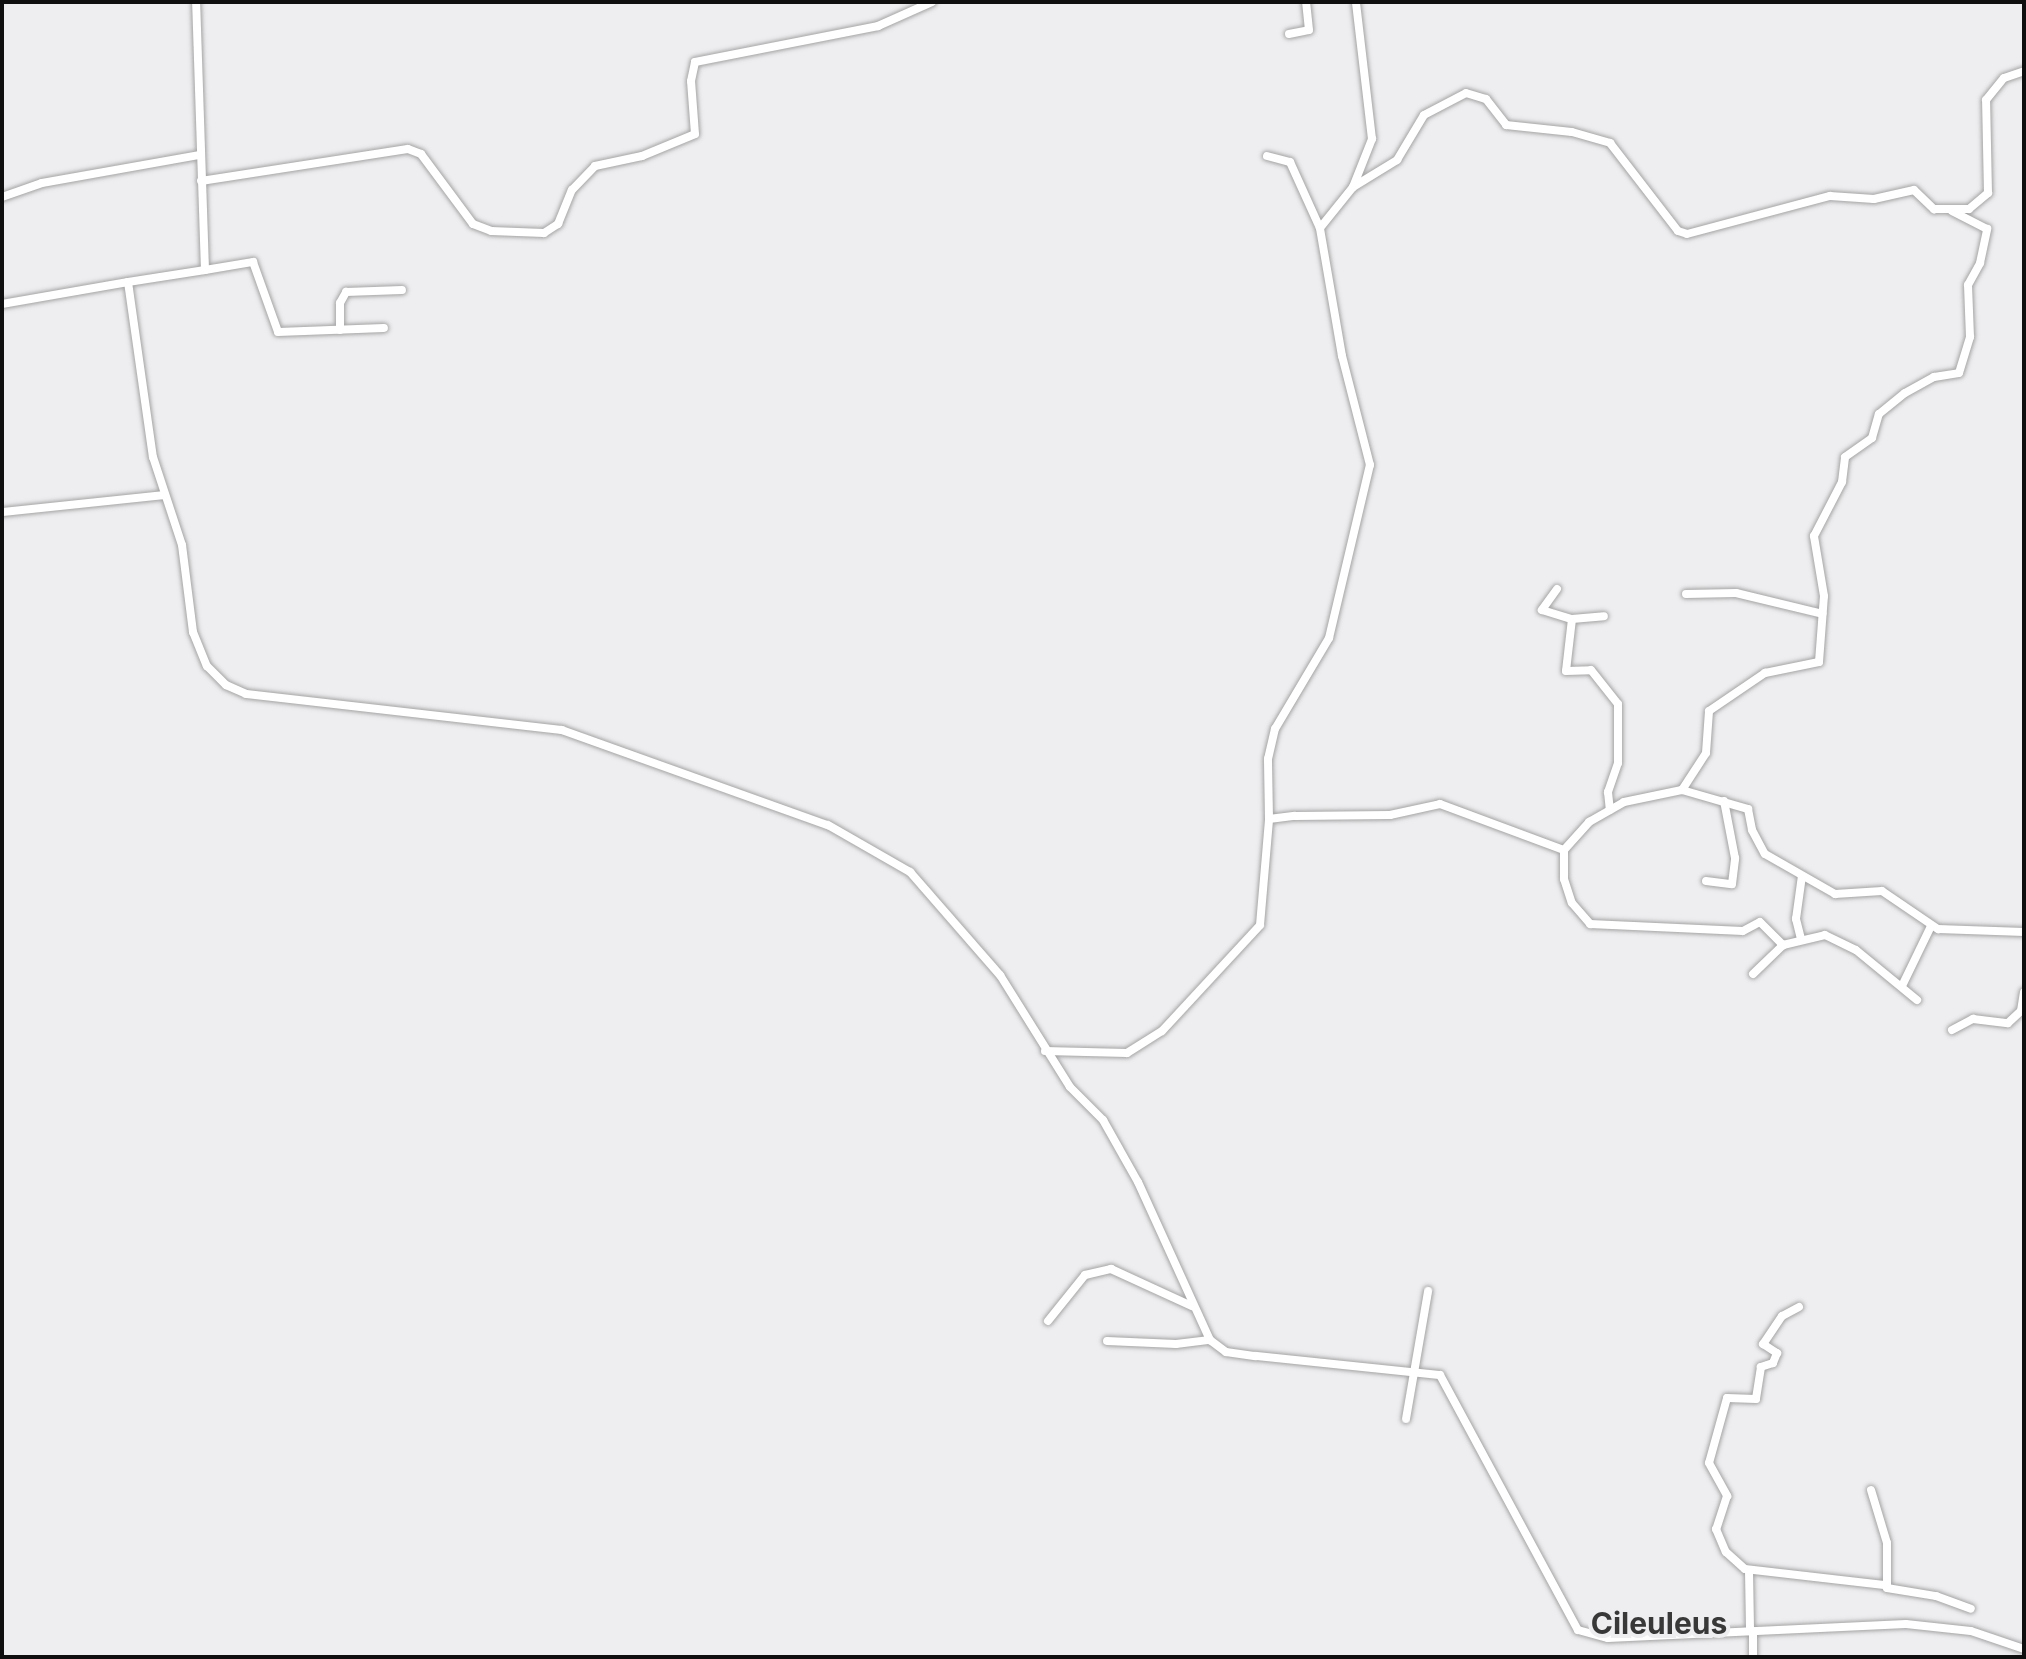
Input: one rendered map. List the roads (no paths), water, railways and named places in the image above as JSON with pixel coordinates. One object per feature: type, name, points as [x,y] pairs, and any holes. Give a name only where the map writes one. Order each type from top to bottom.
[{"type":"street","points":[[196,2],[205,270]]},
{"type":"street","points":[[201,181],[411,149],[473,224],[491,231],[544,233],[558,224],[572,190],[595,166],[642,156],[695,134],[691,81],[695,62],[878,26],[932,2]]},
{"type":"street","points":[[1289,34],[1309,30],[1306,2]]},
{"type":"street","points":[[1320,228],[1353,187],[1372,139],[1356,2]]},
{"type":"street","points":[[1353,187],[1397,160],[1424,115],[1466,93],[1486,99],[1506,125],[1572,132],[1610,143],[1678,231],[1687,234],[1836,196],[1874,199],[1914,190],[1934,209],[1969,209],[1985,199],[1986,100],[2004,78],[2024,71]]},
{"type":"street","points":[[2,197],[42,183],[199,155]]},
{"type":"street","points":[[1045,1051],[1136,1050],[1185,1010],[1260,925],[1269,819],[1268,759],[1275,729],[1329,638],[1370,465],[1342,356],[1320,228],[1290,162],[1267,156]]},
{"type":"street","points":[[1682,790],[1706,753],[1709,711],[1765,673],[1817,664],[1823,614],[1814,536],[1842,482],[1845,457],[1872,438],[1879,414],[1905,393],[1934,377],[1959,373],[1970,337],[1968,285],[1980,263],[1987,229],[1951,210]]},
{"type":"street","points":[[2,304],[253,262],[278,332],[384,328]]},
{"type":"street","points":[[128,282],[163,495],[182,545],[199,650],[226,685],[246,694],[562,730],[828,825],[910,872],[1000,975],[1045,1051],[1119,1145],[1210,1340],[1226,1352],[1412,1369],[1440,1375],[1448,1383],[1578,1630],[1608,1638],[1906,1624],[1971,1631],[2020,1652]]},
{"type":"street","points":[[340,330],[340,303],[346,292],[402,290]]},
{"type":"street","points":[[2,512],[163,495]]},
{"type":"street","points":[[1557,589],[1542,612],[1572,619],[1604,616]]},
{"type":"street","points":[[1686,594],[1736,593],[1823,614]]},
{"type":"street","points":[[1572,619],[1566,671],[1591,670],[1618,704],[1618,763],[1608,792],[1610,810]]},
{"type":"street","points":[[1783,945],[1760,922],[1743,931],[1590,924],[1572,903],[1564,879],[1564,850],[1589,822],[1610,810],[1682,790],[1751,811],[1757,844],[1802,876],[1835,894],[1882,891],[1931,926],[1950,932],[2024,932]]},
{"type":"street","points":[[1706,881],[1732,884],[1735,852],[1724,801]]},
{"type":"street","points":[[1269,819],[1323,813],[1390,815],[1440,804],[1564,850]]},
{"type":"street","points":[[1801,939],[1795,922],[1802,876]]},
{"type":"street","points":[[1902,986],[1931,926]]},
{"type":"street","points":[[1753,974],[1783,945],[1819,934],[1845,943],[1917,1000]]},
{"type":"street","points":[[1952,1030],[1973,1019],[2008,1023],[2021,1011],[2024,992]]},
{"type":"street","points":[[1048,1321],[1085,1275],[1111,1269],[1192,1306]]},
{"type":"street","points":[[1406,1419],[1412,1369],[1428,1291]]},
{"type":"street","points":[[1799,1307],[1782,1316],[1763,1344],[1777,1353],[1773,1363],[1761,1367],[1756,1399],[1727,1398],[1721,1433],[1710,1452],[1712,1472],[1727,1496],[1726,1509],[1717,1518],[1719,1539],[1737,1564],[1749,1571],[1884,1585],[1895,1592],[1936,1596],[1971,1609]]},
{"type":"street","points":[[1107,1341],[1176,1344],[1210,1340]]},
{"type":"street","points":[[1871,1490],[1886,1539],[1884,1585]]},
{"type":"street","points":[[1749,1571],[1753,1657]]},
{"type":"district","name":"Cileuleus","points":[[1659,1623]]}]
